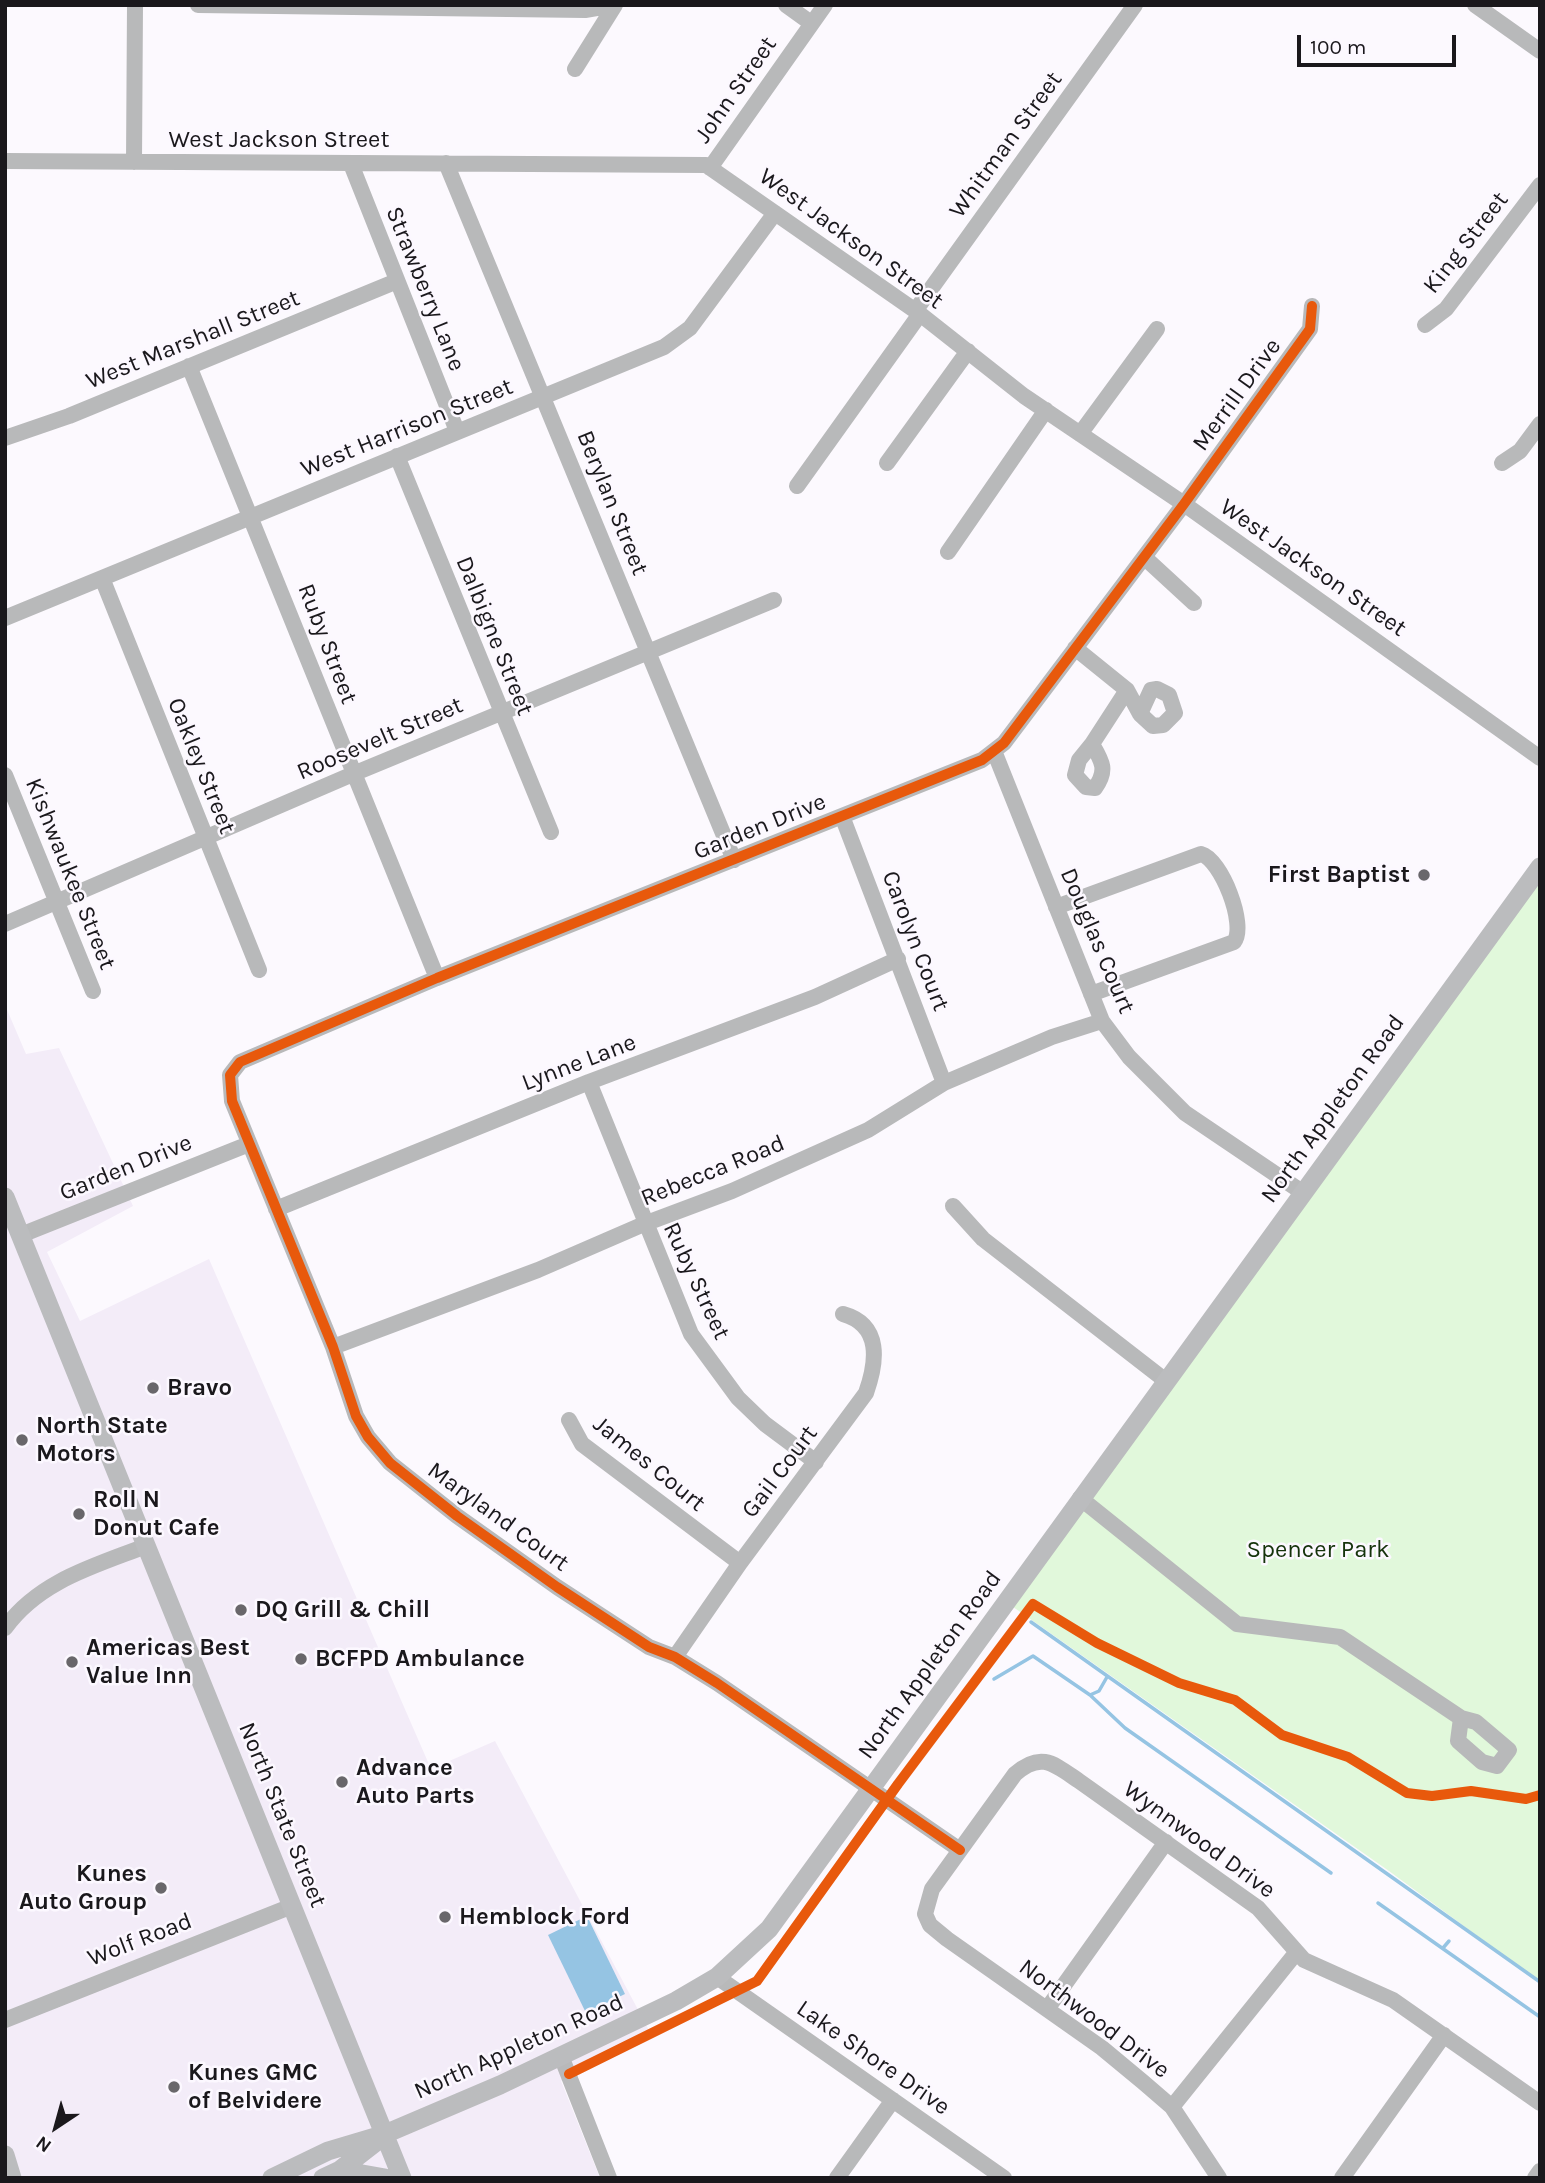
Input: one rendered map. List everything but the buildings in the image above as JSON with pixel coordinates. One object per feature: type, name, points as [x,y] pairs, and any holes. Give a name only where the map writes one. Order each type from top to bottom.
[{"type":"main road","name":"North Appleton Road","points":[[385,2134],[561,2056],[676,2001],[716,1977],[769,1929],[1540,867]]},
{"type":"main road","name":"North State Street","points":[[5,1197],[402,2178]]},
{"type":"main road","points":[[332,2174],[385,2134]]},
{"type":"main road","points":[[272,2178],[328,2151],[385,2134]]},
{"type":"main road","points":[[5,2155],[12,2178]]},
{"type":"main road","points":[[332,2174],[385,2178]]},
{"type":"street","points":[[134,162],[135,5]]},
{"type":"street","points":[[198,5],[585,10],[614,5]]},
{"type":"street","points":[[575,69],[614,5]]},
{"type":"street","points":[[786,5],[811,23]]},
{"type":"street","name":"John Street","points":[[710,168],[825,5]]},
{"type":"street","points":[[1475,5],[1540,51]]},
{"type":"street","name":"Whitman Street","points":[[797,486],[1134,6]]},
{"type":"street","name":"West Jackson Street","points":[[5,161],[695,163],[710,168],[917,313],[1046,410],[1184,504],[1540,758]]},
{"type":"street","name":"Berylan Street","points":[[446,163],[734,860]]},
{"type":"street","name":"Strawberry Lane","points":[[351,164],[457,431]]},
{"type":"street","name":"King Street","points":[[1425,325],[1446,309],[1540,186]]},
{"type":"street","name":"West Harrison Street","points":[[5,618],[664,347],[690,328],[775,213]]},
{"type":"street","name":"West Marshall Street","points":[[5,438],[69,416],[397,281]]},
{"type":"street","name":"Merrill Drive","points":[[1184,504],[1310,330],[1312,306]]},
{"type":"street","points":[[1080,434],[1157,329]]},
{"type":"street","points":[[887,463],[968,351]]},
{"type":"street","name":"Ruby Street","points":[[189,366],[437,978]]},
{"type":"street","points":[[948,552],[1046,410]]},
{"type":"street","points":[[1502,463],[1520,451],[1540,424]]},
{"type":"street","name":"Dalbigne Street","points":[[397,456],[551,832]]},
{"type":"street","name":"Garden Drive","points":[[251,1057],[437,978],[968,768],[994,751],[1012,733],[1184,504]]},
{"type":"street","points":[[1143,557],[1195,603]]},
{"type":"street","name":"Oakley Street","points":[[102,578],[259,970]]},
{"type":"street","name":"Roosevelt Street","points":[[5,924],[500,712],[774,600]]},
{"type":"street","points":[[1075,648],[1127,690],[1140,714]]},
{"type":"street","points":[[1092,744],[1127,690]]},
{"type":"street","name":"Douglas Court","points":[[994,751],[1102,1021],[1129,1056],[1185,1113],[1224,1142],[1302,1192]]},
{"type":"street","name":"Kishwaukee Street","points":[[5,775],[93,991]]},
{"type":"street","name":"Carolyn Court","points":[[842,816],[944,1083]]},
{"type":"street","points":[[1056,907],[1201,854],[1215,862],[1228,891],[1240,925],[1234,942],[1091,994]]},
{"type":"street","name":"Lynne Lane","points":[[276,1209],[589,1082],[815,997],[898,959]]},
{"type":"street","name":"Rebecca Road","points":[[333,1347],[538,1270],[644,1224],[732,1191],[868,1130],[944,1083],[1052,1037],[1102,1021]]},
{"type":"street","name":"Maryland Court","points":[[251,1057],[233,1069],[229,1090],[333,1347],[356,1416],[368,1437],[390,1463],[457,1516],[557,1587],[649,1647],[675,1657],[960,1850]]},
{"type":"street","name":"Ruby Street","points":[[589,1082],[644,1224],[691,1334],[713,1368],[765,1424],[816,1462]]},
{"type":"street","name":"Garden Drive","points":[[21,1235],[250,1144]]},
{"type":"street","points":[[953,1206],[983,1239],[1166,1381]]},
{"type":"street","name":"Gail Court","points":[[675,1657],[740,1563],[860,1404],[873,1370],[873,1337],[865,1325],[844,1314]]},
{"type":"street","name":"James Court","points":[[569,1420],[582,1444],[740,1563]]},
{"type":"street","points":[[1080,1498],[1237,1624],[1339,1637],[1461,1718]]},
{"type":"street","points":[[5,1628],[17,1612],[46,1588],[80,1571],[146,1546]]},
{"type":"street","name":"Wynnwood Drive","points":[[960,1850],[1015,1774],[1034,1761],[1055,1765],[1258,1908],[1296,1953],[1313,1966],[1392,2000],[1540,2103]]},
{"type":"street","points":[[1047,2009],[1166,1842]]},
{"type":"street","name":"Northwood Drive","points":[[960,1850],[928,1896],[925,1914],[930,1925],[1102,2048],[1171,2107],[1219,2178]]},
{"type":"street","name":"Wolf Road","points":[[5,2020],[292,1906]]},
{"type":"street","points":[[1171,2107],[1296,1953]]},
{"type":"street","name":"Lake Shore Drive","points":[[716,1977],[1004,2178]]},
{"type":"street","points":[[1342,2178],[1444,2035]]},
{"type":"street","points":[[561,2056],[609,2178]]},
{"type":"street","points":[[837,2178],[893,2100]]},
{"type":"street","points":[[1535,2178],[1540,2171]]},
{"type":"shaded area","points":[[5,1005],[26,1054],[59,1048],[133,1206],[47,1252],[80,1321],[209,1259],[431,1769],[495,1741],[652,2036],[561,2081],[600,2178],[5,2178]]},
{"type":"green space","name":"Spencer Park","points":[[1540,863],[1540,1982],[1389,1871],[1006,1602]]},
{"type":"water","points":[[587,1916],[625,1994],[586,2013],[548,1935]]},
{"type":"waterway","points":[[1031,1622],[1540,1982]]},
{"type":"waterway","points":[[994,1679],[1033,1656],[1090,1695],[1125,1728],[1331,1873]]},
{"type":"waterway","points":[[1090,1695],[1099,1691],[1107,1677]]},
{"type":"waterway","points":[[1378,1903],[1540,2017]]},
{"type":"waterway","points":[[1443,1948],[1449,1941]]},
{"type":"cycle path","points":[[960,1850],[717,1683],[675,1657],[649,1647],[557,1587],[457,1516],[390,1463],[368,1437],[356,1416],[333,1347],[232,1101],[230,1075],[240,1062],[437,978],[982,760],[1004,743],[1184,504],[1310,329],[1312,306]]},
{"type":"cycle path","points":[[569,2074],[757,1981],[898,1784],[1033,1604],[1097,1643],[1179,1683],[1235,1700],[1282,1735],[1348,1757],[1407,1793],[1432,1796],[1471,1791],[1526,1799],[1540,1795]]},
{"type":"place","name":"First Baptist","points":[[1424,875]]},
{"type":"place","name":"Bravo","points":[[153,1388]]},
{"type":"place","name":"North State Motors","points":[[22,1440]]},
{"type":"place","name":"Roll N Donut Cafe","points":[[79,1514]]},
{"type":"place","name":"DQ Grill & Chill","points":[[241,1610]]},
{"type":"place","name":"BCFPD Ambulance","points":[[301,1659]]},
{"type":"place","name":"Americas Best Value Inn","points":[[72,1662]]},
{"type":"place","name":"Advance Auto Parts","points":[[342,1782]]},
{"type":"place","name":"Kunes Auto Group","points":[[161,1888]]},
{"type":"place","name":"Hemblock Ford","points":[[445,1917]]},
{"type":"place","name":"Kunes GMC of Belvidere","points":[[174,2087]]}]
